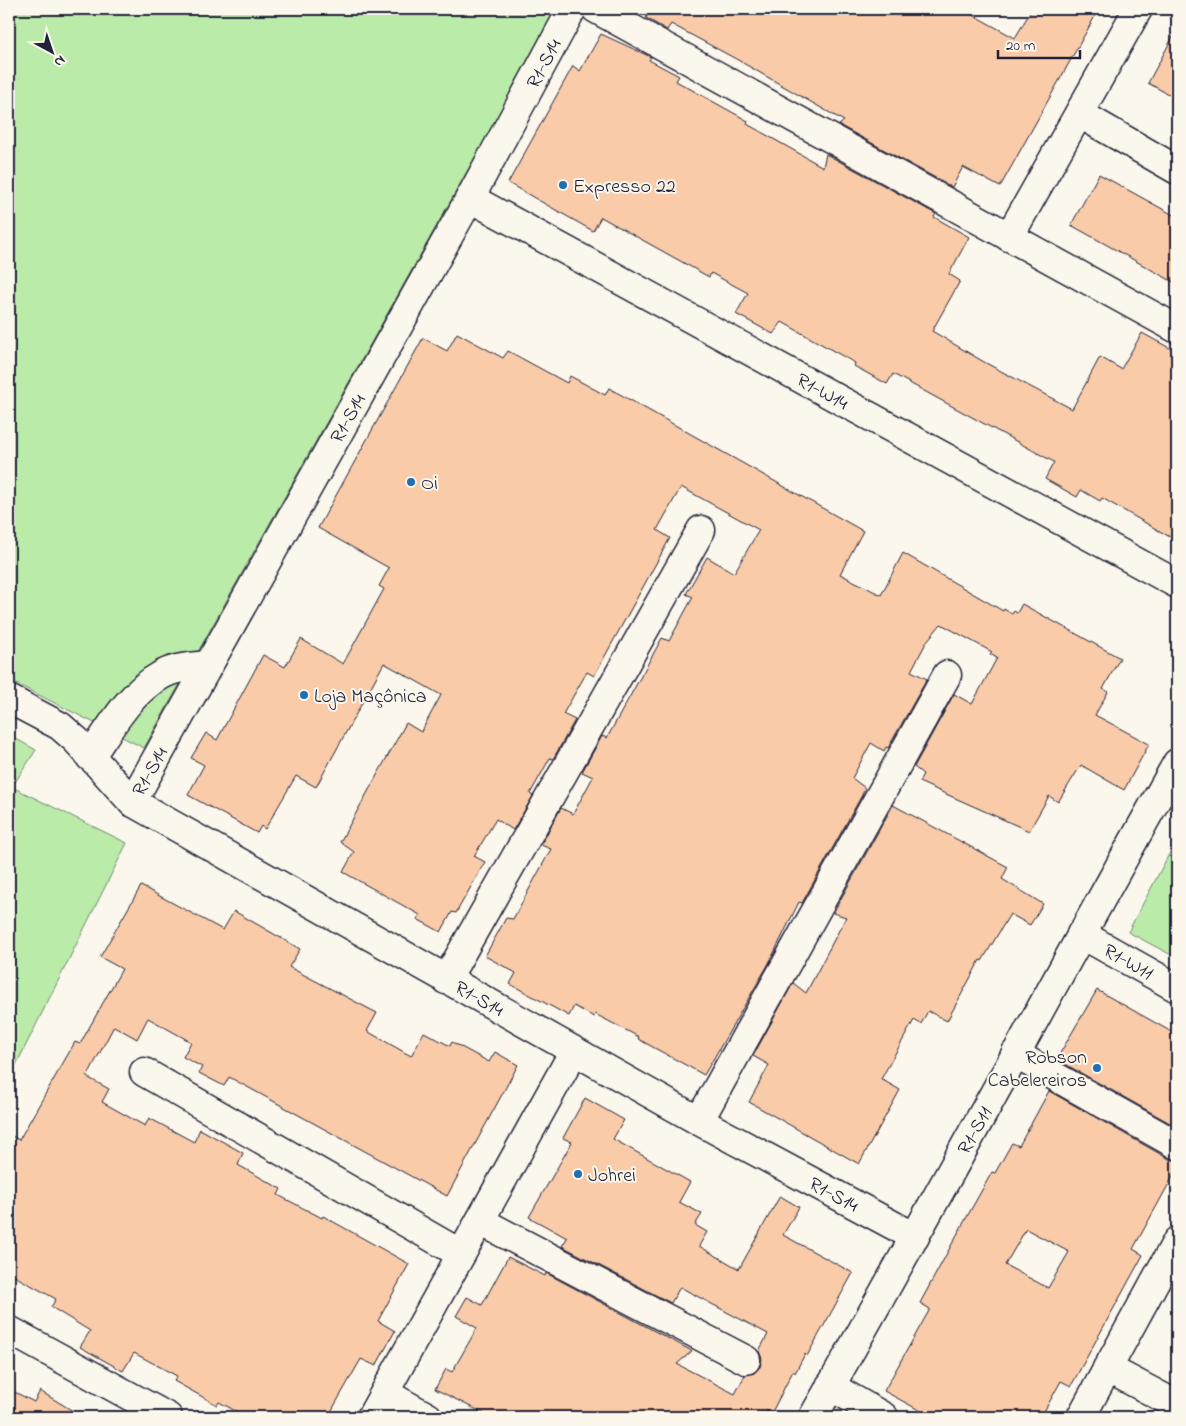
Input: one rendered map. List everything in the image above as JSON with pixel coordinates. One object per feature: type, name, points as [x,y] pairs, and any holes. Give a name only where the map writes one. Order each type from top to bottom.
[{"type":"street","name":"R1-S14","points":[[572,9],[470,198],[132,802],[699,1121],[915,1237]]},
{"type":"street","points":[[596,9],[1177,329]]},
{"type":"street","points":[[1009,237],[1138,9]]},
{"type":"street","points":[[1080,114],[1177,170]]},
{"type":"street","name":"R1-W14","points":[[470,198],[1177,584]]},
{"type":"street","points":[[446,980],[701,530]]},
{"type":"street","points":[[90,757],[126,707],[147,685],[160,675],[180,668],[208,665]]},
{"type":"street","points":[[699,1121],[948,675]]},
{"type":"street","points":[[9,699],[60,726],[132,802]]},
{"type":"street","name":"R1-S11","points":[[813,1417],[915,1237],[1177,763]]},
{"type":"street","name":"R1-W11","points":[[1081,934],[1177,988]]},
{"type":"street","points":[[371,1417],[574,1051]]},
{"type":"street","points":[[1015,1054],[1177,1145]]},
{"type":"street","points":[[144,1072],[461,1254]]},
{"type":"street","points":[[480,1222],[746,1360]]},
{"type":"street","points":[[1081,1417],[1107,1368],[1175,1252]]},
{"type":"street","points":[[9,1330],[168,1417]]},
{"type":"street","points":[[1107,1368],[1177,1405]]},
{"type":"street","points":[[830,1386],[884,1417]]},
{"type":"street","points":[[385,1393],[428,1417]]},
{"type":"green space","points":[[9,9],[558,9],[144,748],[9,680]]},
{"type":"green space","points":[[9,735],[36,750],[12,787],[127,843],[9,1079]]},
{"type":"green space","points":[[1177,839],[1177,958],[1128,932]]},
{"type":"building","points":[[641,9],[962,9],[1015,38],[1032,9],[1099,9],[1000,187],[963,167],[952,187],[839,125],[844,121],[736,59],[671,24],[667,30],[646,18],[648,13]]},
{"type":"building","points":[[1177,29],[1177,99],[1148,83]]},
{"type":"building","points":[[601,34],[651,57],[649,60],[679,76],[676,81],[748,121],[747,124],[823,167],[826,154],[936,214],[934,217],[969,237],[949,274],[960,281],[932,331],[984,362],[1072,409],[1100,357],[1121,369],[1142,333],[1177,352],[1177,541],[1102,498],[1100,501],[1081,490],[1077,497],[1045,479],[1054,462],[893,374],[887,384],[854,366],[855,363],[782,322],[773,334],[736,314],[748,293],[711,273],[709,277],[601,217],[593,231],[508,183],[573,66],[580,71]]},
{"type":"building","points":[[1099,174],[1177,217],[1177,284],[1071,225]]},
{"type":"building","points":[[457,333],[503,358],[508,351],[567,383],[570,376],[605,395],[609,388],[863,531],[840,574],[881,595],[903,553],[1003,611],[1004,609],[1012,614],[1014,611],[1017,613],[1022,604],[1120,658],[1103,689],[1108,692],[1095,715],[1149,744],[1124,790],[1081,765],[1058,802],[1049,796],[1029,831],[919,782],[923,774],[914,767],[954,694],[972,704],[997,658],[990,654],[992,652],[941,624],[927,641],[911,671],[927,679],[888,748],[886,747],[884,751],[871,743],[852,778],[865,788],[862,795],[802,903],[799,902],[768,965],[704,1075],[595,1014],[594,1017],[574,1006],[569,1016],[510,984],[516,973],[485,956],[506,918],[513,919],[551,849],[541,845],[561,808],[573,814],[593,777],[582,772],[602,736],[607,738],[662,638],[669,641],[693,597],[686,594],[707,557],[734,573],[759,530],[681,487],[657,530],[670,538],[594,676],[587,672],[563,714],[575,720],[553,759],[550,758],[530,794],[533,796],[513,830],[496,819],[474,856],[485,862],[456,913],[452,912],[441,932],[417,919],[420,915],[343,872],[354,852],[340,842],[406,723],[421,732],[441,695],[384,663],[316,787],[296,776],[265,829],[261,826],[257,833],[188,795],[204,765],[191,758],[206,733],[217,740],[263,655],[285,667],[301,639],[343,664],[384,589],[379,586],[389,568],[318,528],[423,338],[447,351]]},
{"type":"building","points":[[893,805],[1008,867],[1002,879],[1043,904],[1030,925],[1010,914],[982,961],[980,960],[947,1021],[928,1011],[921,1024],[914,1020],[881,1079],[900,1090],[859,1164],[749,1102],[769,1065],[753,1056],[793,983],[806,993],[846,917],[833,913]]},
{"type":"building","points":[[141,886],[223,930],[234,911],[300,949],[289,967],[377,1013],[367,1031],[411,1056],[424,1032],[450,1046],[452,1042],[489,1062],[495,1052],[518,1065],[447,1196],[229,1077],[224,1086],[199,1073],[202,1067],[183,1057],[191,1042],[148,1018],[137,1039],[114,1026],[87,1077],[109,1089],[102,1102],[145,1126],[149,1118],[194,1142],[200,1129],[243,1153],[238,1165],[281,1189],[278,1195],[322,1218],[323,1216],[409,1264],[378,1321],[395,1331],[376,1366],[361,1359],[328,1417],[247,1417],[219,1402],[217,1405],[174,1381],[177,1376],[134,1353],[123,1371],[80,1347],[90,1331],[51,1307],[56,1299],[9,1273],[9,1134],[19,1140],[75,1042],[80,1044],[122,969],[100,957]]},
{"type":"building","points":[[1097,990],[1177,1035],[1177,1127],[1065,1064],[1067,1059],[1059,1055]]},
{"type":"building","points":[[1049,1091],[1169,1159],[1177,1161],[1177,1169],[1133,1249],[1143,1255],[1071,1386],[1061,1381],[1041,1417],[932,1417],[884,1391],[930,1309],[920,1303],[959,1231],[992,1172],[995,1173],[1012,1143],[1019,1146]],"holes":[[[1026,1229],[1069,1252],[1048,1288],[1005,1265]]]},
{"type":"building","points":[[585,1098],[624,1120],[613,1139],[690,1182],[679,1202],[702,1214],[695,1225],[707,1232],[699,1246],[739,1269],[780,1196],[799,1207],[783,1235],[853,1273],[807,1356],[805,1354],[795,1373],[793,1371],[772,1412],[766,1411],[778,1417],[491,1417],[435,1389],[446,1369],[452,1372],[477,1328],[456,1316],[467,1297],[482,1305],[508,1257],[545,1276],[546,1273],[692,1351],[677,1364],[735,1394],[745,1375],[754,1373],[760,1367],[762,1359],[759,1351],[768,1334],[680,1287],[671,1303],[562,1246],[567,1238],[529,1217],[572,1142],[563,1138]]},
{"type":"building","points":[[9,1389],[34,1402],[40,1391],[83,1417],[9,1417]]},
{"type":"place","name":"Expresso 22","points":[[563,185]]},
{"type":"place","name":"Oi","points":[[411,482]]},
{"type":"place","name":"Loja Maçônica","points":[[304,695]]},
{"type":"place","name":"Robson Cabelereiros","points":[[1097,1068]]},
{"type":"place","name":"Johrei","points":[[578,1174]]}]
